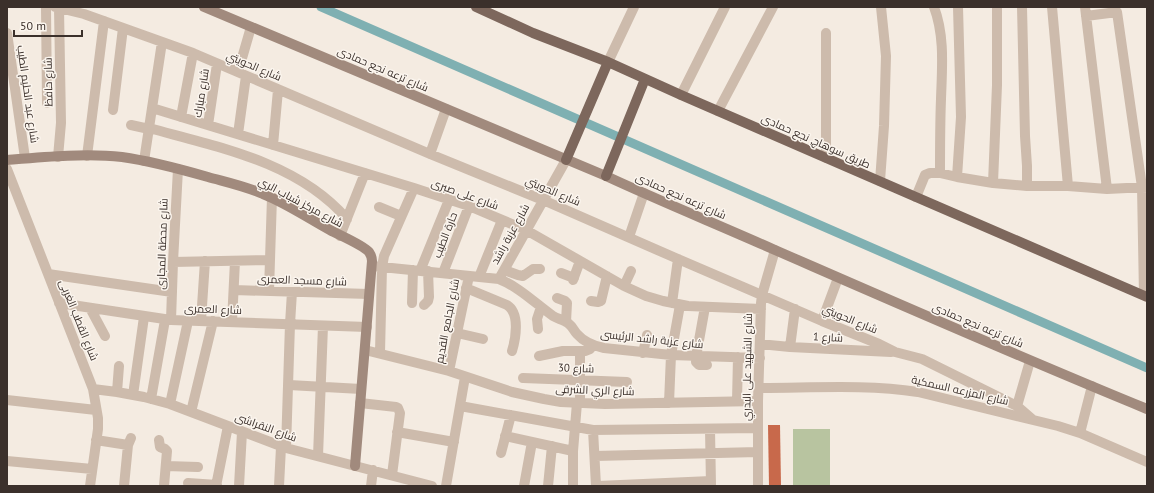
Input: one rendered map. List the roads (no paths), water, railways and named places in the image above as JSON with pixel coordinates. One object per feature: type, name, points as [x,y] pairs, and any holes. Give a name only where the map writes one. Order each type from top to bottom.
[{"type":"main road","name":"طريق سوهاج, نجع حمادى","points":[[476,7],[533,33],[608,62],[1145,296]]},
{"type":"main road","points":[[566,160],[608,62]]},
{"type":"main road","points":[[606,176],[645,79]]},
{"type":"street","points":[[46,7],[47,103]]},
{"type":"street","name":"شارع ترعه نجع حمادى","points":[[204,7],[606,176],[1030,361],[1147,409]]},
{"type":"street","points":[[608,62],[634,7]]},
{"type":"street","points":[[681,95],[725,7]]},
{"type":"street","points":[[718,111],[773,7]]},
{"type":"street","points":[[880,181],[884,126],[886,56],[881,7]]},
{"type":"street","points":[[934,7],[941,34],[940,173]]},
{"type":"street","points":[[957,177],[961,117],[958,7]]},
{"type":"street","points":[[993,183],[997,85],[997,7]]},
{"type":"street","points":[[1022,7],[1027,186]]},
{"type":"street","points":[[1052,7],[1068,186]]},
{"type":"street","name":"شارع الحويتي","points":[[57,8],[84,14],[193,53],[430,154],[544,200],[895,352],[922,359],[1017,406],[1032,419]]},
{"type":"street","name":"شارع حافظ","points":[[57,8],[61,123],[58,157]]},
{"type":"street","points":[[1107,189],[1085,11],[1117,9],[1144,187],[1145,296]]},
{"type":"street","points":[[87,156],[104,21]]},
{"type":"street","points":[[238,134],[242,74],[252,27]]},
{"type":"street","points":[[113,110],[123,28]]},
{"type":"street","name":"شارع عبد الحليم الطيب","points":[[7,33],[25,158]]},
{"type":"street","points":[[826,33],[826,158]]},
{"type":"street","points":[[144,161],[162,42]]},
{"type":"street","points":[[181,117],[193,53]]},
{"type":"street","name":"شارع مبارك","points":[[208,125],[217,64]]},
{"type":"street","points":[[273,144],[278,90]]},
{"type":"street","name":"شارع على صبرى","points":[[152,108],[273,144],[469,206],[526,230],[624,286],[646,296],[676,304],[705,307],[761,309]]},
{"type":"street","points":[[430,154],[446,109]]},
{"type":"street","points":[[131,125],[222,148],[244,155],[280,170],[316,190],[334,204],[347,219]]},
{"type":"street","name":"شارع مركز شباب الري","points":[[7,160],[87,156],[122,157],[178,169],[246,187],[272,198],[340,236],[365,248],[371,256],[372,266],[355,466]]},
{"type":"street","name":"شارع عزبة راشد","points":[[501,275],[566,160]]},
{"type":"street","name":"شارع القطب الغربى","points":[[7,169],[93,389],[98,418],[90,486]]},
{"type":"street","name":"شارع محطة المجارى","points":[[150,399],[168,320],[172,292],[178,169]]},
{"type":"street","points":[[340,236],[365,173]]},
{"type":"street","points":[[916,197],[925,175],[930,173],[940,173],[993,183],[1027,186],[1068,186],[1107,189],[1144,187]]},
{"type":"street","points":[[380,354],[382,267],[384,256],[414,188]]},
{"type":"street","points":[[629,237],[644,193]]},
{"type":"street","points":[[268,291],[272,198]]},
{"type":"street","points":[[412,303],[420,271],[449,200]]},
{"type":"street","name":"حارة الطيب","points":[[443,273],[469,206]]},
{"type":"street","points":[[379,207],[401,216]]},
{"type":"street","name":"شارع الجامع القديم","points":[[449,372],[466,288],[474,276],[502,220]]},
{"type":"street","name":"شارع الشهيد على البدري","points":[[758,486],[758,401],[762,295],[775,250]]},
{"type":"street","points":[[669,403],[678,259]]},
{"type":"street","points":[[173,262],[270,260]]},
{"type":"street","points":[[201,321],[205,261]]},
{"type":"street","points":[[232,322],[235,261]]},
{"type":"street","points":[[561,273],[574,279],[580,261]]},
{"type":"street","name":"شارع عزبة راشد الرئيسى","points":[[372,266],[474,276],[501,275],[511,285],[541,307],[570,325],[582,339],[593,345],[604,348],[671,356],[760,358]]},
{"type":"street","points":[[501,275],[523,276],[533,269],[540,270]]},
{"type":"street","points":[[420,271],[430,297],[424,305]]},
{"type":"street","points":[[624,286],[631,271]]},
{"type":"street","points":[[48,274],[172,292]]},
{"type":"street","points":[[591,301],[601,301],[607,276]]},
{"type":"street","points":[[822,321],[838,278]]},
{"type":"street","points":[[466,288],[507,305],[512,309],[514,313],[516,331],[512,351]]},
{"type":"street","name":"شارع مسجد العمرى","points":[[234,290],[369,294]]},
{"type":"street","points":[[279,486],[284,448],[289,385],[292,292]]},
{"type":"street","points":[[557,298],[567,303],[566,322]]},
{"type":"street","name":"شارع العمرى","points":[[59,303],[168,320],[367,327]]},
{"type":"street","points":[[538,329],[537,319],[541,307]]},
{"type":"street","points":[[705,307],[696,357],[699,365],[707,365]]},
{"type":"street","points":[[90,308],[105,336]]},
{"type":"street","points":[[790,347],[795,310]]},
{"type":"street","points":[[133,394],[144,316]]},
{"type":"street","points":[[170,404],[188,321]]},
{"type":"street","points":[[191,412],[212,321]]},
{"type":"street","points":[[318,456],[323,326]]},
{"type":"street","points":[[457,333],[484,339]]},
{"type":"street","points":[[643,352],[647,335]]},
{"type":"street","name":"شارع 1","points":[[760,344],[790,347],[895,352]]},
{"type":"street","points":[[539,356],[563,351],[587,350],[593,345]]},
{"type":"street","name":"شارع الري الشرقى","points":[[365,350],[449,372],[528,396],[544,399],[605,404],[758,401]]},
{"type":"street","points":[[573,486],[573,451],[579,403],[580,351]]},
{"type":"street","points":[[737,401],[738,357]]},
{"type":"street","points":[[1017,406],[1030,361]]},
{"type":"street","points":[[117,392],[119,366]]},
{"type":"street","points":[[446,486],[465,377]]},
{"type":"street","name":"شارع 30","points":[[523,378],[627,382]]},
{"type":"street","points":[[289,385],[361,389]]},
{"type":"street","points":[[1080,433],[1092,386]]},
{"type":"street","name":"شارع المزرعه السمكية","points":[[759,388],[866,387],[918,392],[1058,426],[1080,433],[1147,462]]},
{"type":"street","name":"شارع النقراشى","points":[[93,389],[133,394],[170,404],[284,448],[392,475],[408,483],[432,486]]},
{"type":"street","points":[[7,400],[96,410]]},
{"type":"street","points":[[360,403],[393,406],[398,408],[400,413],[392,475]]},
{"type":"street","points":[[460,406],[593,430],[758,428]]},
{"type":"street","points":[[501,453],[511,415]]},
{"type":"street","points":[[188,482],[216,485],[228,426]]},
{"type":"street","points":[[593,430],[597,486],[711,483],[710,429]]},
{"type":"street","points":[[239,486],[242,432]]},
{"type":"street","points":[[397,432],[454,442]]},
{"type":"street","points":[[505,436],[573,451]]},
{"type":"street","points":[[96,440],[129,442],[124,486]]},
{"type":"street","points":[[159,440],[160,447],[167,450],[164,486]]},
{"type":"street","points":[[524,486],[532,442]]},
{"type":"street","points":[[548,486],[552,446]]},
{"type":"street","points":[[595,456],[758,452]]},
{"type":"street","points":[[7,461],[92,469]]},
{"type":"street","points":[[166,466],[198,467]]},
{"type":"street","points":[[371,486],[373,470]]},
{"type":"waterway","points":[[321,7],[1147,368]]}]
